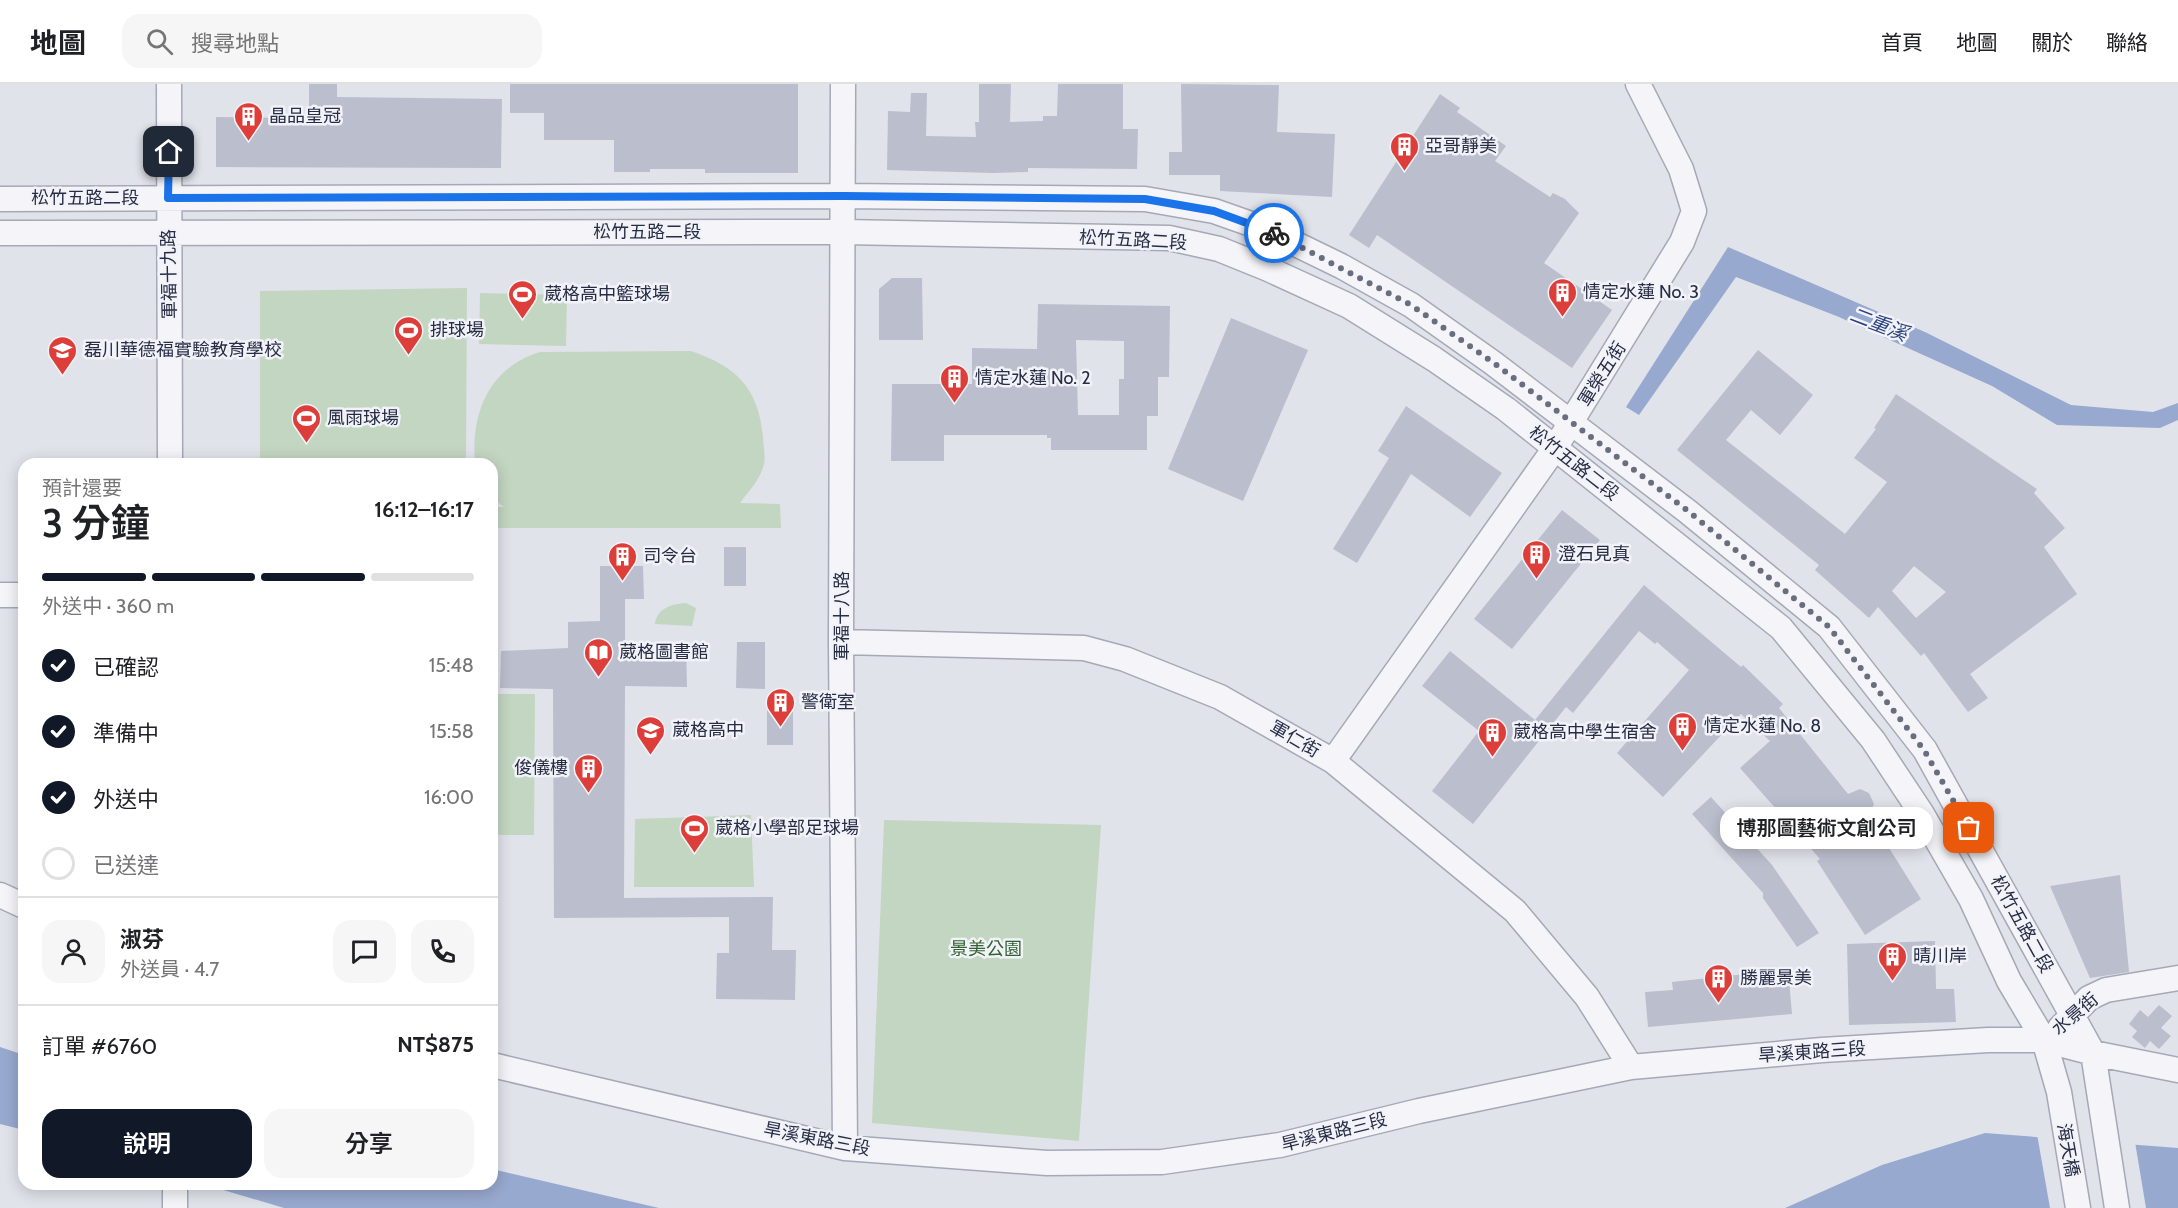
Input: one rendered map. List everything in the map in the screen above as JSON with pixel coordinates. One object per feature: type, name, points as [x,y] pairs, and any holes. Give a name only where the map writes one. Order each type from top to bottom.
[{"type":"street","name":"軍福十九路","points":[[169,84],[170,458]]},
{"type":"street","name":"軍福十八路","points":[[843,84],[841,642],[845,1148]]},
{"type":"street","name":"軍榮五街","points":[[1333,761],[1570,425],[1682,242],[1694,211],[1681,170],[1638,84]]},
{"type":"street","name":"松竹五路二段","points":[[0,199],[844,196],[1145,199],[1214,211],[1265,229],[1341,266],[1411,305],[1494,363],[1570,425],[1688,511],[1829,627],[1924,750],[2093,1053],[2117,1208]]},
{"type":"street","name":"松竹五路二段","points":[[0,234],[843,232],[1169,238],[1219,249],[1349,306],[1434,359],[1506,409],[1781,628],[1834,688],[1873,740],[1922,814],[1971,898],[2009,981],[2044,1040],[2059,1092]]},
{"type":"street","points":[[0,595],[18,595]]},
{"type":"street","name":"軍仁街","points":[[841,642],[1084,648],[1125,659],[1220,697],[1333,761],[1515,911],[1587,997],[1631,1067]]},
{"type":"street","points":[[0,895],[18,903]]},
{"type":"street","name":"水景街","points":[[2044,1040],[2072,1018],[2089,998],[2106,990],[2178,978]]},
{"type":"street","name":"旱溪東路三段","points":[[498,1066],[845,1148],[1047,1163],[1162,1162],[1280,1146],[1419,1111],[1631,1067],[1880,1046],[1988,1040],[2044,1040],[2093,1053],[2178,1070]]},
{"type":"street","name":"海天橋","points":[[2059,1092],[2078,1208]]},
{"type":"street","points":[[175,1190],[175,1208]]},
{"type":"green space","points":[[467,288],[466,458],[260,458],[260,291]]},
{"type":"green space","name":"葳格高中籃球場","points":[[480,293],[567,295],[566,346],[479,344]]},
{"type":"green space","points":[[691,351],[733,372],[750,392],[756,405],[765,454],[765,461],[757,480],[740,503],[780,504],[781,528],[498,528],[498,507],[504,507],[498,502],[498,458],[475,458],[476,427],[480,411],[496,381],[507,369],[522,359],[540,352]]},
{"type":"green space","points":[[686,603],[696,608],[692,626],[655,624],[659,614],[666,608]]},
{"type":"green space","points":[[498,694],[535,694],[534,835],[498,835]]},
{"type":"green space","name":"葳格小學部足球場","points":[[751,815],[754,887],[634,887],[635,819]]},
{"type":"green space","name":"景美公園","points":[[884,820],[1101,825],[1079,1141],[872,1123]]},
{"type":"water","name":"二重溪","points":[[1728,247],[1925,332],[2071,405],[2153,412],[2178,403],[2178,420],[2160,428],[2057,425],[1992,386],[1839,317],[1736,277],[1639,415],[1626,407]]},
{"type":"water","points":[[0,1047],[18,1053],[18,1128],[0,1124]]},
{"type":"water","points":[[1985,1133],[2178,1148],[2178,1208],[1785,1208],[1882,1165]]},
{"type":"water","points":[[498,1170],[659,1208],[284,1208],[223,1190],[498,1190]]},
{"type":"pier","points":[[2037,1134],[2135,1142],[2146,1208],[2050,1208]]},
{"type":"building","points":[[309,84],[337,84],[337,97],[502,99],[501,168],[216,167],[216,117],[309,118]]},
{"type":"building","points":[[510,84],[798,84],[798,173],[705,173],[705,169],[650,169],[650,172],[614,172],[614,140],[544,140],[544,113],[510,113]]},
{"type":"building","points":[[979,84],[1011,84],[1010,122],[1043,121],[1043,116],[1057,116],[1058,84],[1123,84],[1123,129],[1138,129],[1137,169],[1028,168],[1028,172],[993,173],[887,170],[888,111],[910,112],[911,93],[927,93],[926,136],[976,137],[975,122],[979,122]]},
{"type":"building","points":[[1181,84],[1279,85],[1277,132],[1335,134],[1332,197],[1220,191],[1220,175],[1169,175],[1169,152],[1182,152]]},
{"type":"building","points":[[1440,94],[1460,108],[1457,112],[1506,146],[1495,161],[1550,197],[1553,193],[1565,199],[1579,213],[1544,263],[1612,310],[1572,368],[1377,235],[1369,248],[1349,235]]},
{"type":"building","points":[[892,278],[922,278],[923,340],[879,340],[879,289]]},
{"type":"building","points":[[1038,304],[1170,306],[1169,377],[1158,377],[1158,416],[1147,416],[1147,450],[1051,450],[1051,438],[1047,438],[1047,435],[944,435],[944,461],[891,461],[892,384],[972,384],[972,348],[1037,349]],"holes":[[[1076,340],[1124,341],[1124,379],[1119,379],[1119,415],[1078,415]]]},
{"type":"building","points":[[1231,318],[1308,350],[1243,501],[1168,469]]},
{"type":"building","points":[[1758,350],[1813,395],[1780,435],[1751,410],[1726,440],[1845,534],[1887,482],[1854,458],[1876,429],[1874,428],[1896,394],[2037,489],[2034,493],[2065,528],[2044,547],[2077,594],[1970,674],[1988,698],[1968,712],[1924,653],[1921,656],[1878,607],[1869,618],[1815,570],[1819,565],[1677,450]],"holes":[[[1914,566],[1946,592],[1916,618],[1892,591]]]},
{"type":"building","points":[[1406,406],[1502,473],[1470,517],[1411,474],[1357,563],[1333,549],[1389,458],[1378,451]]},
{"type":"building","name":"澄石見真","points":[[1562,510],[1600,540],[1512,649],[1474,619]]},
{"type":"building","points":[[724,547],[746,547],[746,586],[724,586]]},
{"type":"building","points":[[600,566],[643,566],[644,599],[625,599],[625,644],[686,643],[687,687],[625,686],[624,898],[773,897],[772,950],[796,950],[795,1000],[716,999],[717,953],[729,953],[729,917],[554,918],[553,689],[500,688],[501,651],[568,648],[568,622],[600,621]]},
{"type":"building","points":[[1644,585],[1741,667],[1743,665],[1783,704],[1779,708],[1848,794],[1860,789],[1869,793],[1874,804],[1869,816],[1921,899],[1865,935],[1817,861],[1820,859],[1740,768],[1770,741],[1741,714],[1663,797],[1617,753],[1689,670],[1657,642],[1655,644],[1639,631],[1573,713],[1566,707],[1473,824],[1432,791],[1479,731],[1422,686],[1450,651],[1535,720]]},
{"type":"building","points":[[737,642],[765,642],[765,689],[736,688]]},
{"type":"building","name":"警衛室","points":[[767,710],[793,710],[793,745],[767,745]]},
{"type":"building","points":[[1711,797],[1772,865],[1819,933],[1797,947],[1763,898],[1763,893],[1692,814]]},
{"type":"building","points":[[2120,875],[2129,972],[2090,978],[2050,886]]},
{"type":"building","name":"晴川岸","points":[[1935,941],[1936,989],[1954,989],[1956,1022],[1849,1025],[1847,944]]},
{"type":"building","name":"勝麗景美","points":[[1772,971],[1773,981],[1789,980],[1792,1014],[1648,1027],[1645,992],[1673,990],[1672,982]]},
{"type":"building","points":[[2159,1005],[2172,1016],[2161,1028],[2171,1036],[2159,1049],[2150,1041],[2145,1048],[2132,1037],[2137,1031],[2129,1024],[2140,1010],[2148,1017]]},
{"type":"way so far","points":[[1274,233],[1341,266],[1411,305],[1494,363],[1570,425],[1688,511],[1829,627],[1924,750],[1969,828]]},
{"type":"place","name":"晶品皇冠","points":[[248,142]]},
{"type":"place","name":"亞哥靜美","points":[[1404,172]]},
{"type":"place","name":"情定水蓮 No. 3","points":[[1562,318]]},
{"type":"place","name":"葳格高中籃球場","points":[[523,320]]},
{"type":"place","name":"排球場","points":[[409,356]]},
{"type":"place","name":"磊川華德福實驗教育學校","points":[[63,376]]},
{"type":"place","name":"情定水蓮 No. 2","points":[[954,404]]},
{"type":"place","name":"風雨球場","points":[[306,444]]},
{"type":"place","name":"澄石見真","points":[[1537,580]]},
{"type":"place","name":"司令台","points":[[622,582]]},
{"type":"place","name":"葳格圖書館","points":[[598,678]]},
{"type":"place","name":"警衛室","points":[[780,728]]},
{"type":"place","name":"情定水蓮 No. 8","points":[[1683,752]]},
{"type":"place","name":"葳格高中","points":[[651,756]]},
{"type":"place","name":"葳格高中學生宿舍","points":[[1492,758]]},
{"type":"place","name":"俊儀樓","points":[[589,794]]},
{"type":"place","name":"博那圖藝術文創公司","points":[[1969,828]]},
{"type":"place","name":"葳格小學部足球場","points":[[694,854]]},
{"type":"place","name":"晴川岸","points":[[1892,982]]},
{"type":"place","name":"勝麗景美","points":[[1719,1004]]},
{"type":"route","points":[[169,152],[168,198],[844,196],[1145,199],[1214,211],[1274,233]]}]
